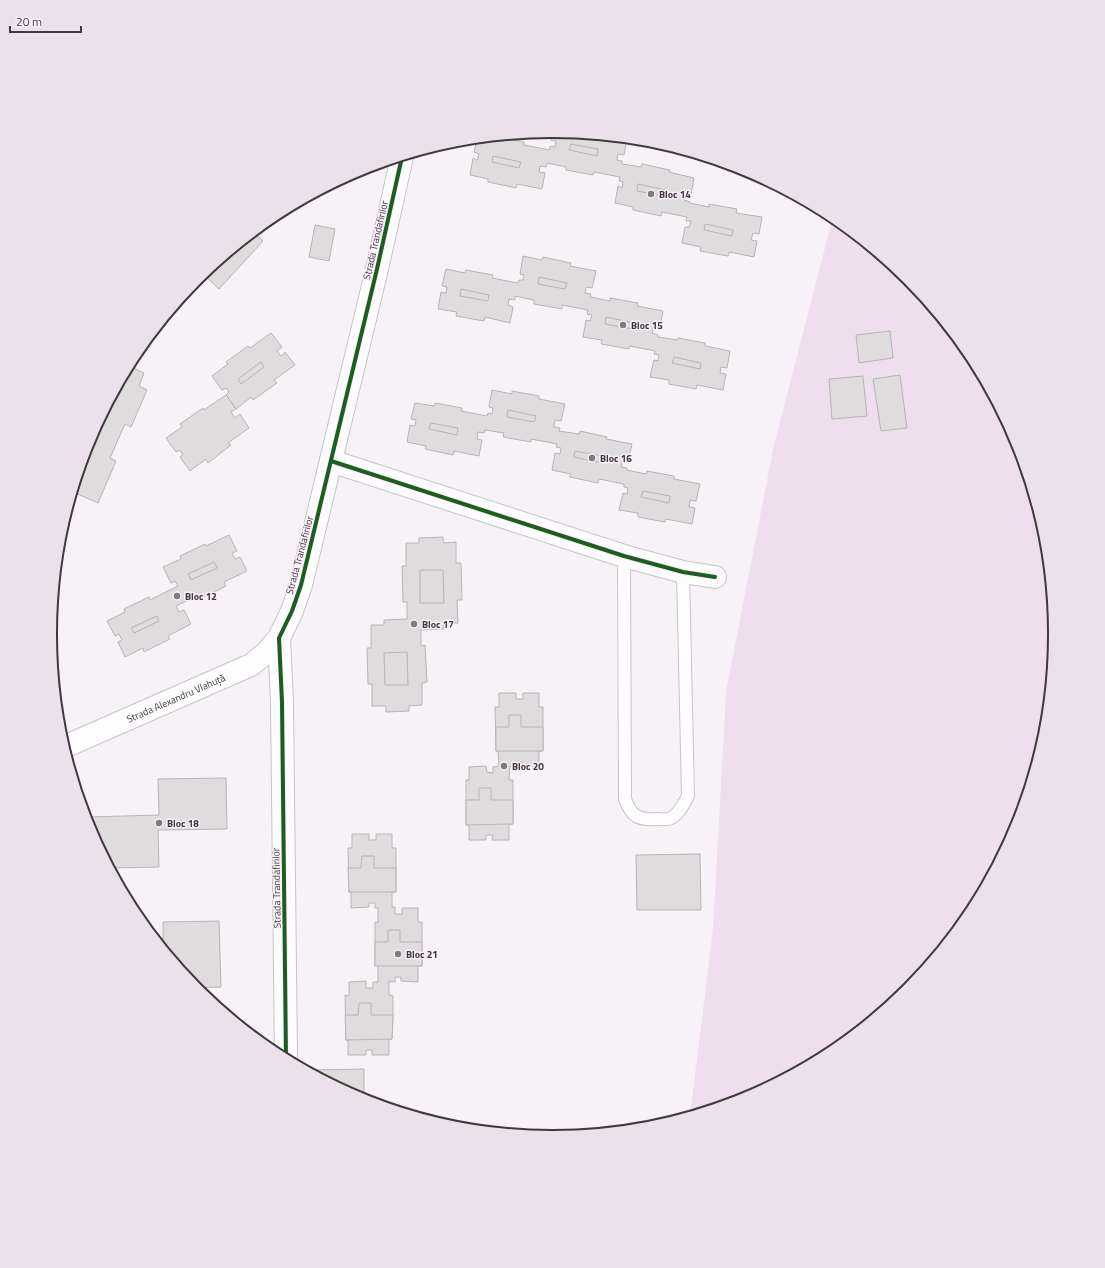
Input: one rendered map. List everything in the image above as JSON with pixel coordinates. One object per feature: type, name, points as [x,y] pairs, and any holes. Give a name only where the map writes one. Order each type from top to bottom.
[{"type":"street","name":"Strada Trandafirilor","points":[[286,1051],[282,702],[279,638],[292,611],[301,585],[375,277],[401,162]]},
{"type":"street","points":[[331,461],[624,556],[683,572],[715,577]]},
{"type":"street","name":"Strada Alexandru Vlahuță","points":[[70,744],[251,665],[266,653],[279,638]]},
{"type":"lane","points":[[624,556],[625,799],[629,809],[638,818],[648,820],[671,818],[682,808],[688,796],[683,572]]},
{"type":"shaded area","points":[[831,224],[879,261],[925,307],[946,332],[982,386],[997,415],[1022,475],[1031,506],[1044,569],[1048,634],[1044,699],[1031,762],[1022,793],[997,853],[982,882],[946,936],[925,961],[879,1007],[828,1046],[772,1078],[742,1092],[691,1110],[713,929],[726,692],[774,445]]},
{"type":"building","name":"Bloc 14","points":[[552,138],[626,144],[624,155],[618,154],[617,160],[622,161],[622,164],[641,167],[642,164],[670,170],[669,172],[694,178],[691,195],[685,194],[684,200],[690,203],[709,207],[709,204],[737,209],[736,213],[762,217],[759,234],[753,233],[751,240],[757,241],[754,257],[729,252],[728,256],[700,251],[701,247],[682,243],[685,227],[689,227],[691,221],[686,221],[687,217],[662,212],[661,216],[633,210],[633,207],[615,203],[618,186],[622,188],[623,182],[619,181],[620,177],[594,172],[593,175],[566,170],[566,167],[547,163],[546,167],[540,166],[539,172],[545,173],[542,189],[517,184],[516,188],[488,182],[488,179],[470,175],[473,158],[477,160],[479,154],[474,152],[476,145],[516,140],[524,142],[524,145],[550,150],[550,146],[555,147],[556,141],[551,140]]},
{"type":"building","points":[[571,144],[598,149],[597,156],[569,150]]},
{"type":"building","points":[[493,156],[521,162],[519,168],[492,162]]},
{"type":"building","points":[[638,184],[665,190],[664,196],[637,191]]},
{"type":"building","points":[[705,224],[733,230],[732,236],[704,230]]},
{"type":"building","points":[[315,225],[335,229],[329,261],[309,257]]},
{"type":"building","points":[[258,236],[263,241],[219,289],[208,278],[226,261]]},
{"type":"building","name":"Bloc 15","points":[[523,256],[542,260],[543,257],[571,263],[570,266],[596,271],[592,288],[586,287],[585,293],[591,294],[590,297],[610,301],[610,298],[638,303],[637,306],[663,311],[660,328],[654,327],[652,333],[658,335],[658,337],[677,340],[678,338],[705,343],[705,346],[730,351],[727,368],[721,367],[720,373],[726,374],[723,390],[697,385],[696,389],[669,384],[669,380],[650,377],[654,360],[658,361],[659,355],[654,354],[655,351],[630,346],[629,349],[601,344],[602,340],[583,337],[586,320],[590,321],[592,315],[587,314],[588,310],[562,305],[562,309],[534,304],[534,300],[515,296],[515,300],[509,299],[508,305],[513,307],[510,323],[485,317],[484,321],[456,316],[457,312],[438,309],[441,292],[446,293],[447,287],[442,286],[446,269],[465,273],[466,270],[493,275],[492,278],[518,283],[519,280],[523,280],[524,275],[520,274]]},
{"type":"building","points":[[539,277],[567,283],[565,289],[538,284]]},
{"type":"building","points":[[461,289],[489,295],[488,301],[460,296]]},
{"type":"building","points":[[606,317],[634,323],[633,329],[605,324]]},
{"type":"building","points":[[890,331],[893,358],[859,363],[856,335]]},
{"type":"building","points":[[271,333],[282,347],[277,351],[281,356],[285,352],[295,365],[274,380],[277,383],[253,400],[251,397],[236,409],[226,395],[229,392],[226,388],[222,390],[212,376],[228,364],[226,362],[248,346],[250,348]]},
{"type":"building","points":[[674,357],[701,363],[700,369],[672,363]]},
{"type":"building","points":[[261,362],[264,367],[241,384],[238,379]]},
{"type":"building","points":[[135,369],[144,373],[139,386],[147,390],[131,427],[125,424],[110,458],[116,461],[98,503],[77,494],[83,475],[108,415],[123,386]]},
{"type":"building","points":[[900,375],[907,428],[881,431],[873,379]]},
{"type":"building","points":[[863,376],[867,416],[832,419],[829,379]]},
{"type":"building","name":"Bloc 16","points":[[492,390],[512,394],[512,391],[539,396],[539,399],[565,404],[561,421],[555,420],[554,427],[560,428],[559,431],[579,434],[580,431],[607,437],[606,439],[632,444],[628,462],[623,460],[621,467],[627,468],[627,470],[646,474],[647,471],[674,476],[674,479],[700,484],[696,501],[690,500],[689,507],[695,508],[692,524],[666,519],[665,522],[638,517],[638,513],[619,510],[623,493],[627,494],[628,488],[624,487],[624,484],[599,479],[598,483],[570,477],[571,474],[552,470],[555,453],[560,454],[561,448],[556,447],[557,444],[531,439],[531,442],[503,437],[504,433],[485,430],[484,433],[478,432],[477,439],[482,440],[479,456],[454,451],[453,455],[425,449],[426,446],[407,442],[410,425],[415,426],[416,420],[411,419],[415,403],[434,406],[435,403],[462,408],[461,411],[487,416],[488,413],[492,414],[493,408],[489,407]]},
{"type":"building","points":[[226,395],[236,409],[231,412],[235,418],[240,414],[249,428],[228,443],[231,445],[208,463],[206,459],[190,471],[180,457],[183,455],[180,450],[176,452],[166,438],[182,427],[180,424],[203,408],[204,410]]},
{"type":"building","points":[[508,410],[536,416],[534,422],[507,417]]},
{"type":"building","points":[[431,423],[458,428],[457,435],[429,429]]},
{"type":"building","points":[[575,451],[603,456],[602,463],[574,457]]},
{"type":"building","points":[[643,491],[670,496],[669,503],[641,497]]},
{"type":"building","name":"Bloc 12","points":[[229,535],[237,551],[232,553],[235,559],[240,557],[247,571],[224,582],[226,586],[200,599],[199,595],[176,606],[179,612],[184,610],[191,624],[168,636],[170,639],[144,652],[143,648],[125,657],[118,642],[122,640],[119,634],[115,636],[107,621],[125,612],[124,609],[149,597],[150,600],[178,586],[175,581],[171,583],[163,567],[181,559],[180,556]]},
{"type":"building","name":"Bloc 17","points":[[443,537],[443,543],[456,542],[456,563],[461,563],[462,600],[457,600],[458,623],[444,624],[444,629],[421,630],[421,646],[425,645],[427,682],[422,683],[422,705],[409,706],[409,711],[386,712],[386,706],[372,706],[372,684],[368,684],[367,648],[371,648],[371,625],[384,625],[384,620],[407,619],[407,602],[403,602],[402,566],[406,566],[406,543],[419,543],[419,538]]},
{"type":"building","points":[[214,562],[217,568],[191,580],[188,574]]},
{"type":"building","points":[[420,570],[443,570],[444,603],[420,603]]},
{"type":"building","points":[[157,616],[159,621],[134,633],[131,628]]},
{"type":"building","points":[[407,652],[408,685],[385,685],[384,653]]},
{"type":"building","name":"Bloc 20","points":[[499,693],[516,693],[516,699],[523,699],[523,693],[539,693],[539,707],[543,707],[543,751],[539,751],[539,766],[522,766],[522,762],[516,762],[516,767],[510,766],[509,780],[513,780],[513,824],[509,824],[509,840],[492,840],[493,835],[486,835],[486,840],[469,840],[469,825],[466,825],[466,780],[469,780],[469,767],[486,766],[487,772],[493,773],[493,767],[499,766],[498,751],[496,751],[495,707],[499,707]]},
{"type":"building","points":[[509,715],[521,715],[521,727],[543,727],[543,751],[496,751],[496,727],[509,727]]},
{"type":"building","name":"Bloc 18","points":[[226,778],[227,829],[158,830],[159,867],[116,868],[92,817],[159,815],[158,779]]},
{"type":"building","points":[[479,788],[491,788],[491,800],[513,800],[513,824],[466,825],[466,800],[479,800]]},
{"type":"building","name":"Bloc 21","points":[[352,834],[369,834],[369,840],[376,840],[376,834],[392,834],[392,848],[396,848],[396,892],[392,892],[392,907],[395,907],[395,914],[402,914],[402,908],[418,908],[418,922],[422,922],[422,966],[418,966],[418,982],[401,981],[401,977],[395,977],[395,982],[389,981],[389,995],[393,996],[393,1015],[392,1039],[389,1039],[389,1055],[372,1055],[372,1050],[366,1050],[366,1055],[348,1055],[348,1040],[346,1040],[345,995],[349,996],[349,982],[366,981],[366,988],[373,988],[373,982],[378,982],[378,966],[375,966],[375,922],[378,922],[378,908],[375,908],[375,903],[369,903],[369,907],[351,908],[348,848],[352,848]]},
{"type":"building","points":[[700,854],[701,910],[637,910],[636,855]]},
{"type":"building","points":[[362,856],[374,856],[374,868],[396,868],[396,892],[349,892],[348,868],[361,868]]},
{"type":"building","points":[[219,921],[221,987],[206,988],[180,961],[163,941],[163,922]]},
{"type":"building","points":[[388,930],[400,930],[400,942],[422,942],[422,966],[375,966],[375,942],[388,942]]},
{"type":"building","points":[[359,1003],[371,1003],[371,1015],[393,1015],[392,1039],[346,1040],[345,1015],[358,1015]]},
{"type":"building","points":[[364,1069],[364,1092],[333,1078],[318,1070]]},
{"type":"cycle path","points":[[286,1051],[282,702],[279,638],[292,611],[301,585],[377,269],[401,162]]},
{"type":"cycle path","points":[[331,461],[624,556],[683,572],[715,577]]},
{"type":"place","name":"Bloc 14","points":[[651,194]]},
{"type":"place","name":"Bloc 15","points":[[623,325]]},
{"type":"place","name":"Bloc 16","points":[[592,458]]},
{"type":"place","name":"Bloc 12","points":[[177,596]]},
{"type":"place","name":"Bloc 17","points":[[414,624]]},
{"type":"place","name":"Bloc 20","points":[[504,766]]},
{"type":"place","name":"Bloc 18","points":[[159,823]]},
{"type":"place","name":"Bloc 21","points":[[398,954]]}]
